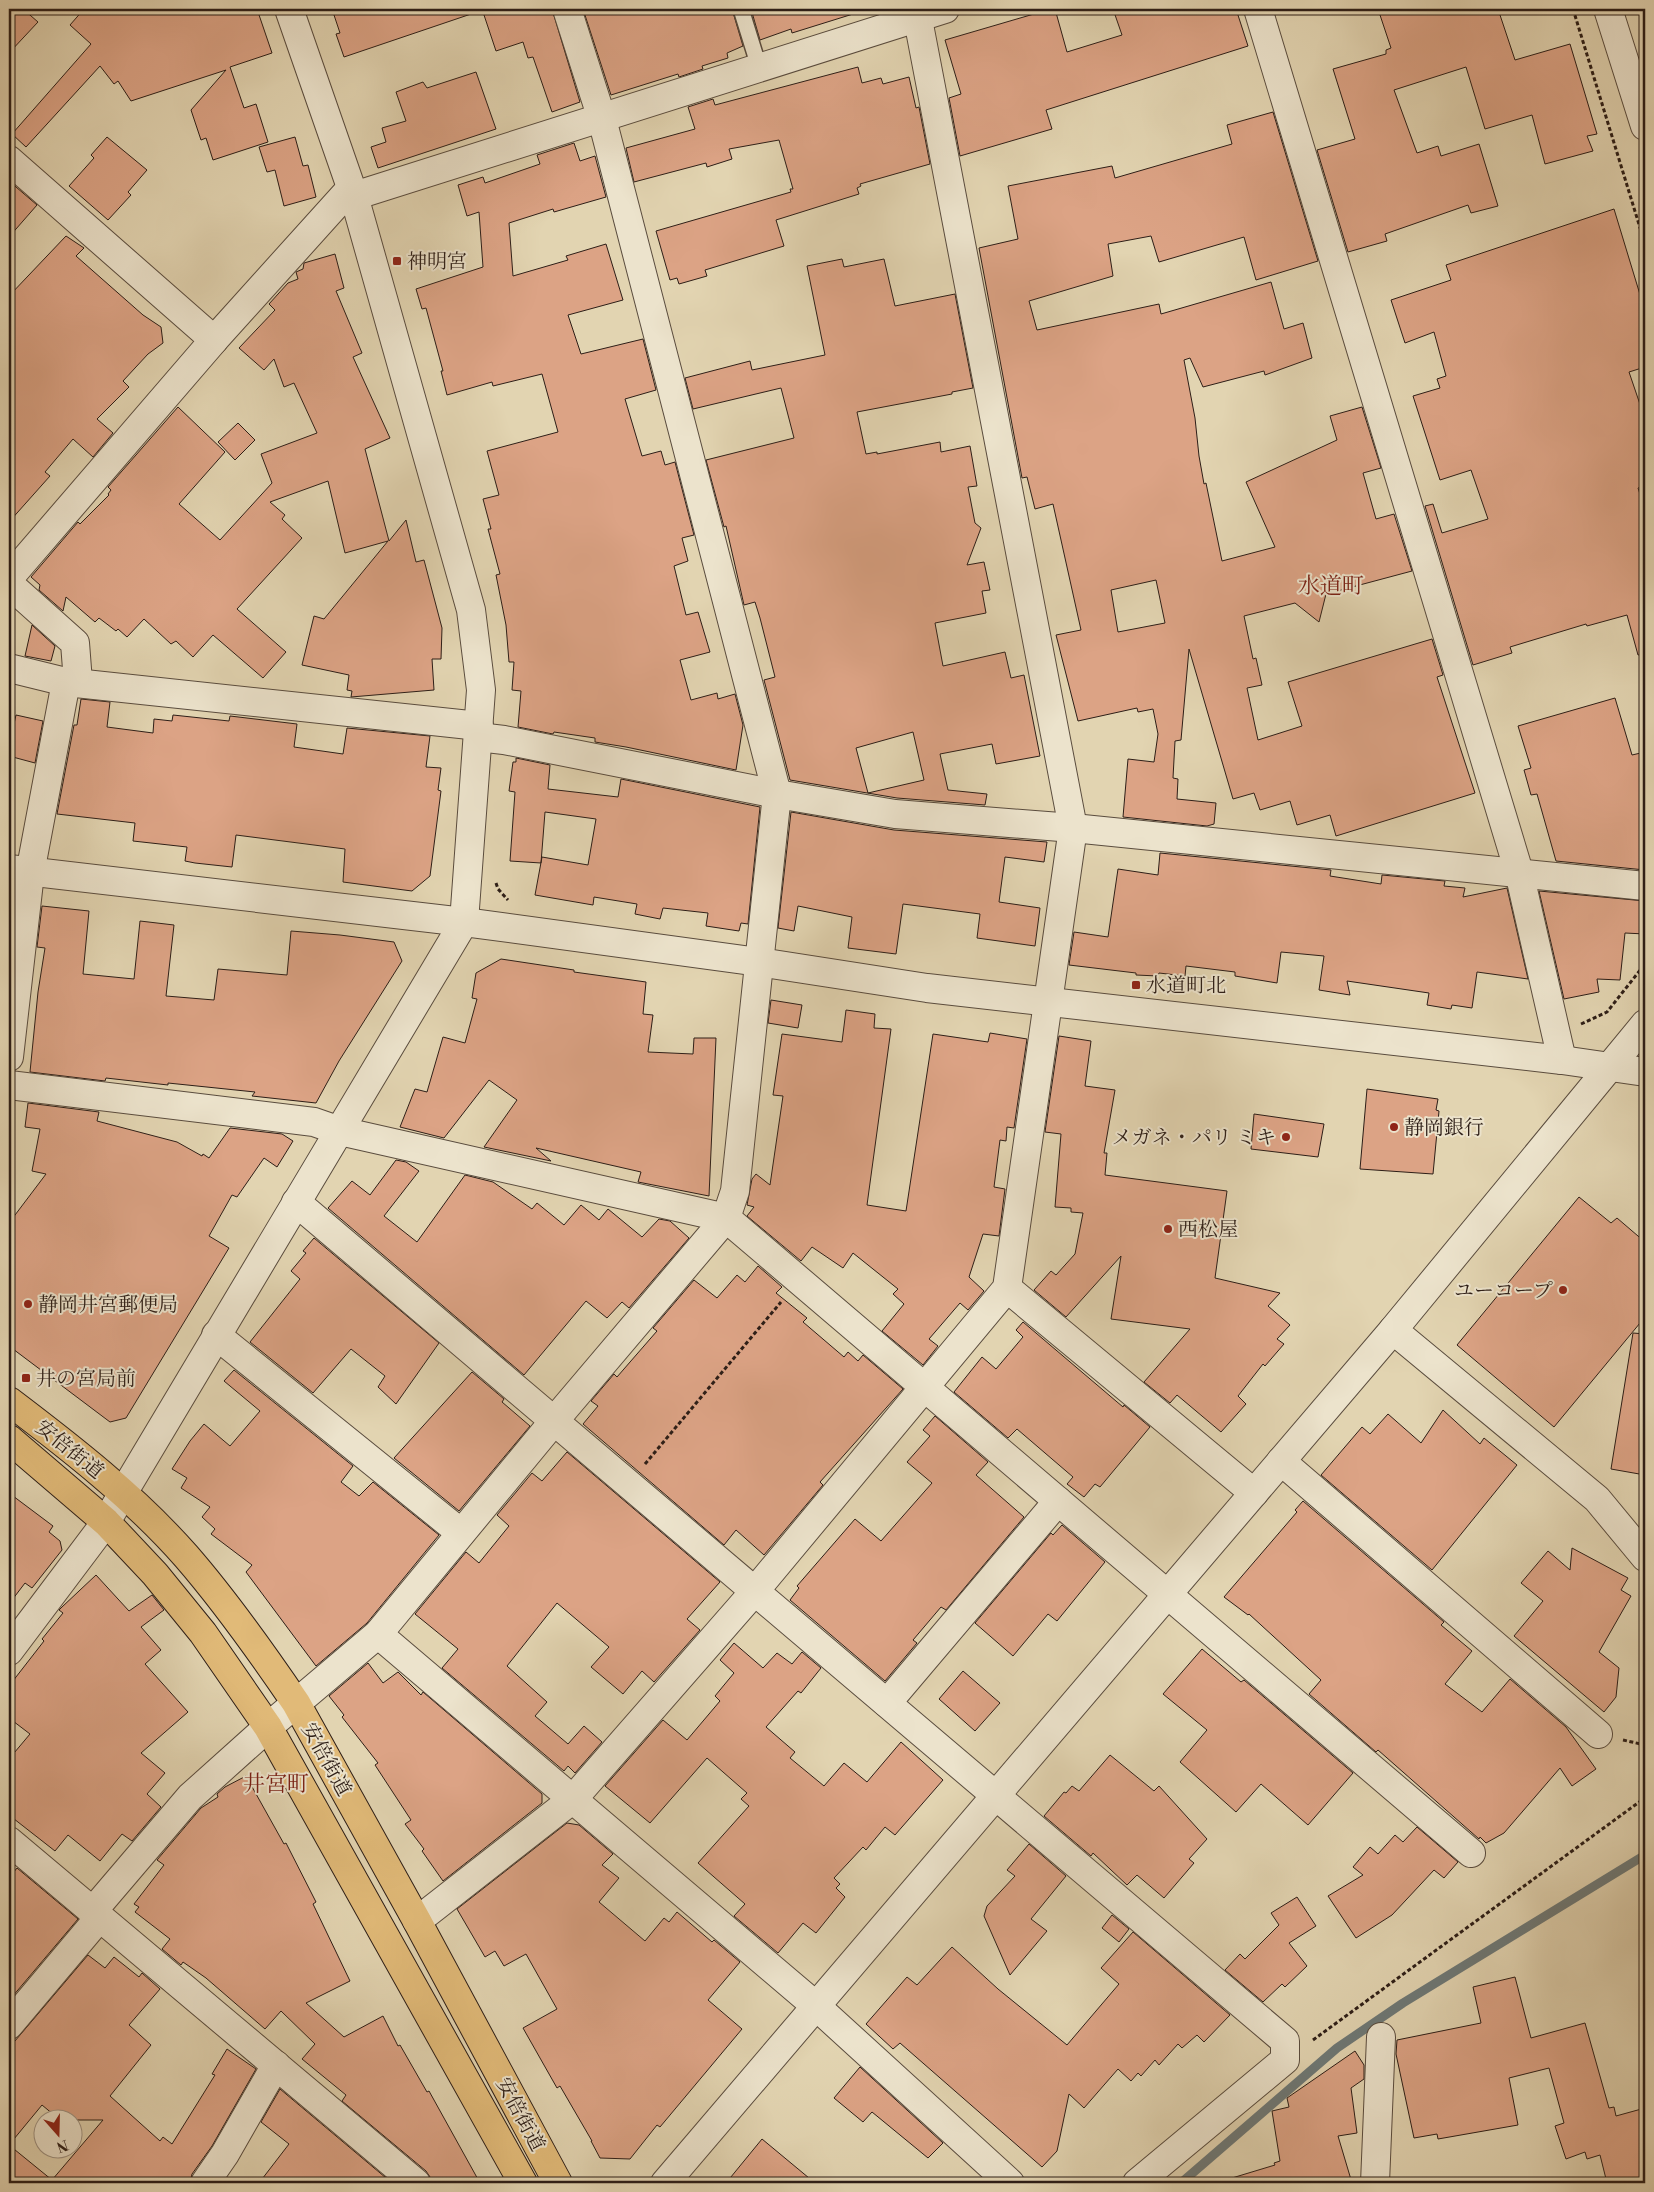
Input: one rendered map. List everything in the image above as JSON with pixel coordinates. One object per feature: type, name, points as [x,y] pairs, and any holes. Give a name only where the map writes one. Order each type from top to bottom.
[{"type":"main road","name":"安倍街道","points":[[9,1401],[73,1450],[123,1493],[186,1556],[222,1601],[296,1703],[417,1921],[558,2183]]},
{"type":"main road","name":"安倍街道","points":[[9,1439],[106,1522],[155,1574],[203,1633],[268,1727],[523,2183]]},
{"type":"street","points":[[9,1651],[106,1522],[464,922],[481,690],[471,610],[353,192],[289,9]]},
{"type":"street","points":[[9,2025],[190,1797],[268,1727],[378,1634],[554,1421],[726,1218],[735,1191],[777,794],[602,119],[567,9]]},
{"type":"street","points":[[9,578],[214,340],[353,192],[602,119],[918,13],[945,9]]},
{"type":"street","points":[[1258,9],[1519,872],[1562,1060]]},
{"type":"street","points":[[1608,9],[1645,126]]},
{"type":"street","points":[[417,1921],[573,1799],[754,1592],[1007,1288],[1072,828],[918,13]]},
{"type":"street","points":[[9,160],[214,340]]},
{"type":"street","points":[[9,584],[75,643],[72,682],[20,871],[9,1056]]},
{"type":"street","points":[[9,668],[72,682],[479,732],[504,740],[777,794],[895,814],[1072,828],[1645,886]]},
{"type":"street","points":[[20,871],[464,922],[759,962],[927,988],[1562,1060],[1645,1072]]},
{"type":"street","points":[[674,2180],[816,2006],[1393,1330],[1645,1024]]},
{"type":"street","points":[[9,1085],[314,1122],[340,1131],[726,1218],[1471,1853]]},
{"type":"street","points":[[296,1202],[1285,2041],[1286,2060],[1137,2183]]},
{"type":"street","points":[[1007,1288],[1254,1493]]},
{"type":"street","points":[[1393,1330],[1596,1499],[1645,1557]]},
{"type":"street","points":[[216,1335],[461,1533]]},
{"type":"street","points":[[1281,1462],[1598,1734]]},
{"type":"street","points":[[887,1703],[1058,1500]]},
{"type":"street","points":[[378,1634],[816,2006],[1010,2183]]},
{"type":"street","points":[[10,1844],[416,2183]]},
{"type":"street","points":[[1375,2183],[1381,2037]]},
{"type":"street","points":[[204,2183],[225,2154],[276,2065]]},
{"type":"lane","points":[[741,9],[759,67]]},
{"type":"path","points":[[1573,9],[1645,244]]},
{"type":"path","points":[[494,877],[498,890],[514,903]]},
{"type":"path","points":[[1554,1028],[1590,1022],[1606,1012],[1645,964]]},
{"type":"path","points":[[628,1484],[799,1280]]},
{"type":"path","points":[[1286,2060],[1642,1800],[1645,1790]]},
{"type":"building","points":[[9,9],[23,9],[38,22],[9,53]]},
{"type":"building","points":[[84,9],[257,9],[272,53],[230,67],[244,108],[256,104],[268,142],[213,160],[206,138],[201,140],[191,110],[226,70],[131,101],[118,81],[114,84],[100,66],[26,147],[12,134],[91,44],[70,25]]},
{"type":"building","points":[[332,9],[473,9],[474,13],[344,57],[336,34],[340,33]]},
{"type":"building","points":[[482,9],[552,9],[580,102],[552,112],[533,57],[528,58],[523,42],[496,51]]},
{"type":"building","points":[[583,9],[732,9],[743,46],[727,53],[728,58],[702,66],[703,69],[679,77],[678,74],[611,95]]},
{"type":"building","points":[[751,9],[852,9],[853,14],[792,33],[791,29],[760,40]]},
{"type":"building","points":[[1055,9],[1067,52],[1122,35],[1113,9],[1236,9],[1248,46],[1046,110],[1052,129],[960,156],[949,98],[961,94],[945,40]]},
{"type":"building","points":[[1378,9],[1498,9],[1515,60],[1570,44],[1597,134],[1587,136],[1593,151],[1545,164],[1532,115],[1485,129],[1466,67],[1394,90],[1417,153],[1438,146],[1441,156],[1479,144],[1498,206],[1471,213],[1468,205],[1385,234],[1387,241],[1348,252],[1317,150],[1355,139],[1333,69],[1386,54],[1386,50],[1391,48]]},
{"type":"building","points":[[858,67],[862,83],[881,78],[883,84],[909,77],[916,108],[919,107],[930,164],[860,184],[861,186],[857,188],[859,194],[776,220],[784,246],[705,270],[707,276],[679,284],[677,278],[670,280],[656,231],[791,192],[790,189],[793,189],[779,140],[729,149],[732,159],[707,167],[706,163],[634,182],[626,148],[695,129],[688,107],[713,99],[715,105]]},
{"type":"building","points":[[476,72],[496,129],[378,168],[371,147],[386,142],[382,128],[406,121],[396,92],[423,82],[427,88]]},
{"type":"building","points":[[1273,112],[1318,261],[1256,280],[1244,237],[1159,262],[1151,236],[1108,244],[1113,276],[1029,301],[1037,330],[1159,304],[1161,314],[1271,282],[1284,329],[1303,323],[1312,358],[1265,375],[1264,371],[1203,387],[1190,358],[1184,360],[1195,418],[1204,484],[1206,483],[1222,561],[1275,547],[1246,482],[1337,440],[1330,416],[1362,407],[1381,468],[1363,473],[1376,519],[1394,514],[1412,571],[1326,594],[1319,622],[1295,603],[1244,616],[1253,659],[1256,658],[1262,685],[1247,688],[1258,740],[1302,726],[1288,682],[1432,639],[1443,675],[1437,677],[1475,793],[1336,836],[1330,815],[1297,825],[1290,801],[1260,810],[1254,793],[1233,799],[1189,649],[1181,740],[1175,741],[1173,778],[1178,779],[1177,799],[1216,803],[1214,824],[1207,826],[1123,817],[1128,759],[1154,762],[1158,734],[1153,709],[1138,712],[1137,708],[1078,721],[1056,635],[1081,630],[1053,504],[1035,509],[1027,477],[1022,478],[979,248],[1018,239],[1008,186],[1112,166],[1115,178],[1232,144],[1227,125]],"holes":[[[1156,580],[1165,623],[1118,632],[1111,590]]]},
{"type":"building","points":[[107,137],[147,170],[128,192],[131,195],[108,220],[69,186],[94,158],[91,155]]},
{"type":"building","points":[[295,137],[303,166],[308,165],[316,197],[284,206],[275,170],[267,172],[259,147]]},
{"type":"building","points":[[574,143],[580,161],[595,156],[606,197],[554,212],[553,209],[509,223],[513,276],[568,260],[566,256],[606,244],[623,300],[568,315],[581,354],[643,339],[656,390],[625,399],[642,456],[661,451],[665,465],[675,462],[694,535],[682,538],[688,561],[674,566],[686,615],[698,612],[710,652],[680,660],[691,700],[717,693],[718,699],[735,694],[743,725],[736,770],[595,742],[595,738],[554,732],[553,734],[518,727],[521,691],[512,690],[514,662],[509,662],[506,625],[496,575],[500,574],[488,529],[491,529],[483,499],[499,495],[487,451],[558,432],[542,374],[493,386],[492,382],[447,395],[441,371],[443,371],[426,308],[422,309],[416,289],[483,267],[479,212],[467,216],[458,185],[483,177],[485,183],[540,164],[537,155]]},
{"type":"building","points":[[9,181],[37,205],[9,237]]},
{"type":"building","points":[[1614,209],[1645,311],[1645,367],[1629,372],[1645,419],[1645,485],[1638,488],[1645,510],[1645,654],[1638,655],[1627,615],[1587,626],[1586,624],[1510,647],[1512,653],[1473,665],[1425,506],[1433,504],[1442,533],[1488,519],[1471,470],[1440,480],[1413,396],[1440,388],[1437,379],[1446,376],[1434,332],[1405,343],[1391,300],[1451,280],[1446,265]]},
{"type":"building","points":[[66,236],[84,248],[76,256],[143,315],[161,327],[163,343],[148,354],[123,381],[129,387],[97,419],[113,433],[93,457],[73,439],[45,472],[50,476],[9,522],[9,296]]},
{"type":"building","points":[[335,254],[344,288],[336,291],[362,353],[353,357],[390,438],[365,449],[389,541],[406,520],[416,562],[424,560],[442,628],[441,659],[432,659],[434,690],[351,697],[352,691],[347,690],[349,675],[302,665],[314,616],[324,619],[388,541],[345,553],[328,481],[270,502],[285,515],[282,519],[302,538],[237,609],[286,652],[263,678],[213,635],[193,657],[176,641],[171,644],[144,619],[127,637],[118,629],[116,631],[99,618],[95,622],[66,597],[63,611],[39,590],[40,585],[31,577],[78,522],[80,524],[109,495],[111,490],[108,487],[178,407],[225,452],[179,504],[220,540],[272,483],[261,454],[317,433],[294,383],[284,387],[274,359],[264,370],[239,348],[275,310],[269,304],[288,283],[298,279],[296,272],[303,269],[304,263]]},
{"type":"building","points":[[842,259],[844,267],[884,259],[895,306],[955,294],[973,388],[952,392],[952,394],[857,412],[866,454],[877,452],[877,454],[940,442],[941,452],[970,446],[977,486],[968,487],[975,523],[981,528],[967,565],[984,562],[990,590],[982,591],[986,613],[935,623],[943,666],[1005,652],[1011,678],[1024,675],[1040,756],[996,764],[992,744],[940,754],[948,790],[987,794],[985,805],[897,798],[790,780],[764,680],[775,677],[760,618],[755,602],[744,605],[726,526],[724,527],[706,460],[794,438],[781,388],[693,409],[685,378],[750,361],[752,370],[825,355],[807,266]],"holes":[[[913,732],[924,780],[868,793],[856,748]]]},
{"type":"building","points":[[238,423],[255,440],[235,460],[218,442]]},
{"type":"building","points":[[32,625],[55,646],[51,661],[25,656]]},
{"type":"building","points":[[1615,698],[1632,755],[1645,752],[1645,870],[1556,861],[1537,794],[1531,795],[1524,770],[1531,768],[1518,726]]},
{"type":"building","points":[[81,699],[110,702],[107,727],[153,733],[154,719],[172,721],[173,715],[229,721],[230,716],[297,724],[294,747],[343,754],[347,728],[430,736],[426,767],[441,768],[438,790],[441,791],[430,876],[412,891],[343,882],[345,849],[236,835],[232,867],[195,863],[185,861],[187,847],[133,841],[135,823],[57,814],[74,725],[77,725]]},
{"type":"building","points":[[16,715],[43,721],[35,763],[9,756],[9,746]]},
{"type":"building","points":[[516,758],[550,765],[548,789],[618,797],[621,779],[760,807],[748,924],[741,923],[739,931],[706,926],[708,913],[663,908],[660,919],[635,914],[637,904],[594,897],[593,905],[535,895],[541,863],[510,861],[515,792],[509,791],[513,762],[516,762]],"holes":[[[545,812],[596,819],[588,865],[542,857],[541,862]]]},
{"type":"building","points":[[791,812],[894,830],[1047,842],[1044,862],[1005,857],[999,902],[1040,908],[1035,946],[977,938],[980,914],[903,904],[896,954],[848,948],[852,917],[798,906],[794,931],[778,928]]},
{"type":"building","points":[[1160,853],[1331,870],[1330,876],[1381,884],[1382,875],[1445,881],[1444,886],[1465,888],[1463,897],[1507,888],[1528,979],[1477,972],[1472,1008],[1452,1005],[1451,1009],[1427,1005],[1429,993],[1347,981],[1350,995],[1319,990],[1324,956],[1281,952],[1277,983],[1235,976],[1235,972],[1186,966],[1185,976],[1159,973],[1158,976],[1136,975],[1136,973],[1069,965],[1074,932],[1108,937],[1118,869],[1158,875]]},
{"type":"building","points":[[1539,891],[1645,901],[1645,934],[1625,933],[1620,980],[1597,979],[1599,992],[1564,999]]},
{"type":"building","points":[[42,906],[89,911],[83,974],[134,979],[140,921],[174,925],[166,996],[214,1000],[218,969],[287,975],[291,931],[394,942],[402,961],[339,1061],[316,1103],[252,1096],[255,1092],[106,1078],[105,1081],[30,1072],[38,992],[45,948],[37,947]]},
{"type":"building","points":[[501,959],[646,982],[643,1014],[653,1015],[648,1052],[693,1054],[694,1038],[716,1038],[709,1196],[638,1182],[641,1172],[536,1148],[551,1161],[484,1147],[517,1100],[489,1080],[444,1138],[400,1127],[415,1089],[427,1092],[443,1037],[465,1043],[477,999],[472,998],[476,973]]},
{"type":"building","points":[[771,1000],[802,1005],[798,1028],[768,1023]]},
{"type":"building","points":[[846,1010],[875,1014],[874,1028],[891,1029],[867,1205],[906,1211],[933,1034],[988,1042],[990,1033],[1027,1039],[1014,1128],[1007,1127],[1006,1141],[1000,1140],[994,1187],[1005,1189],[999,1236],[983,1234],[969,1277],[984,1291],[968,1310],[960,1303],[929,1339],[938,1346],[923,1365],[882,1331],[904,1304],[893,1294],[898,1289],[853,1253],[843,1268],[812,1247],[801,1261],[747,1216],[754,1207],[747,1205],[752,1179],[756,1174],[770,1185],[783,1096],[773,1095],[782,1034],[842,1042]]},
{"type":"building","points":[[1059,1036],[1091,1041],[1085,1086],[1115,1090],[1104,1153],[1107,1153],[1105,1175],[1227,1191],[1215,1278],[1280,1293],[1268,1306],[1290,1325],[1277,1339],[1284,1344],[1265,1366],[1263,1364],[1238,1396],[1246,1404],[1221,1432],[1177,1395],[1170,1403],[1144,1382],[1190,1329],[1111,1319],[1121,1256],[1066,1317],[1034,1290],[1051,1271],[1056,1275],[1075,1254],[1083,1213],[1071,1212],[1071,1208],[1055,1207],[1061,1134],[1045,1132]]},
{"type":"building","points":[[1367,1089],[1438,1099],[1436,1110],[1439,1111],[1433,1174],[1360,1169]]},
{"type":"building","points":[[28,1103],[99,1112],[97,1121],[177,1142],[209,1158],[230,1128],[282,1134],[293,1141],[277,1167],[264,1158],[237,1197],[232,1195],[209,1236],[229,1248],[126,1418],[110,1422],[9,1346],[9,1223],[46,1174],[32,1171],[40,1129],[25,1127]]},
{"type":"building","points":[[1254,1114],[1324,1124],[1318,1157],[1251,1149]]},
{"type":"building","points":[[396,1160],[406,1162],[419,1171],[384,1216],[417,1242],[465,1175],[493,1182],[532,1209],[537,1203],[564,1225],[581,1205],[599,1220],[608,1209],[642,1237],[659,1219],[670,1221],[689,1238],[629,1308],[622,1302],[607,1318],[586,1301],[524,1375],[328,1208],[352,1181],[370,1195]]},
{"type":"building","points":[[1579,1197],[1611,1223],[1617,1218],[1645,1242],[1645,1317],[1554,1427],[1457,1345]]},
{"type":"building","points":[[314,1238],[439,1343],[396,1404],[378,1387],[385,1376],[351,1349],[313,1393],[250,1342],[300,1279],[291,1271],[306,1253],[303,1251]]},
{"type":"building","points":[[758,1266],[782,1287],[776,1293],[807,1318],[803,1322],[844,1357],[848,1352],[858,1361],[863,1355],[903,1389],[820,1482],[823,1485],[764,1555],[736,1530],[724,1545],[583,1424],[598,1406],[591,1401],[614,1374],[617,1377],[657,1331],[653,1328],[694,1280],[717,1298],[737,1275],[745,1282]]},
{"type":"building","points":[[1023,1322],[1123,1407],[1124,1405],[1150,1427],[1100,1487],[1095,1484],[1084,1497],[1067,1484],[1073,1477],[1017,1429],[1008,1438],[954,1392],[982,1357],[996,1369],[1023,1337],[1016,1330]]},
{"type":"building","points":[[1633,1333],[1645,1334],[1645,1475],[1611,1469]]},
{"type":"building","points":[[234,1370],[353,1466],[341,1482],[359,1496],[373,1482],[439,1535],[367,1623],[316,1666],[246,1572],[252,1565],[211,1534],[215,1529],[202,1517],[210,1507],[181,1488],[187,1478],[172,1469],[190,1441],[204,1424],[230,1446],[260,1411],[224,1381]]},
{"type":"building","points":[[472,1372],[504,1399],[502,1402],[530,1426],[459,1511],[394,1458]]},
{"type":"building","points":[[1443,1410],[1480,1444],[1484,1438],[1517,1465],[1432,1570],[1321,1475],[1362,1427],[1370,1434],[1388,1414],[1421,1443]]},
{"type":"building","points":[[935,1416],[988,1462],[976,1475],[1024,1517],[946,1610],[941,1607],[913,1640],[917,1643],[885,1681],[790,1600],[799,1588],[797,1586],[855,1519],[881,1541],[932,1483],[907,1462],[930,1436],[923,1430]]},
{"type":"building","points":[[567,1452],[720,1582],[687,1619],[700,1630],[654,1682],[642,1671],[623,1694],[591,1667],[609,1647],[557,1603],[507,1666],[547,1702],[535,1716],[568,1744],[584,1726],[602,1742],[575,1773],[568,1766],[564,1771],[442,1668],[458,1649],[415,1614],[466,1552],[479,1563],[509,1526],[497,1515],[532,1473],[542,1481]]},
{"type":"building","points":[[9,1493],[53,1526],[49,1532],[60,1541],[62,1550],[32,1588],[25,1583],[9,1604]]},
{"type":"building","points":[[1303,1501],[1444,1622],[1441,1625],[1472,1651],[1445,1684],[1482,1712],[1510,1679],[1566,1727],[1596,1769],[1572,1786],[1560,1768],[1504,1833],[1486,1843],[1480,1837],[1479,1839],[1378,1750],[1376,1752],[1309,1694],[1321,1680],[1249,1614],[1224,1597],[1297,1512],[1295,1510]]},
{"type":"building","points":[[1062,1525],[1105,1562],[1057,1621],[1048,1614],[1013,1656],[975,1623],[1051,1533],[1053,1535]]},
{"type":"building","points":[[1572,1548],[1628,1578],[1621,1590],[1631,1596],[1599,1652],[1619,1668],[1616,1697],[1604,1712],[1514,1636],[1543,1601],[1521,1583],[1548,1551],[1570,1570]]},
{"type":"building","points":[[96,1575],[129,1611],[152,1595],[164,1610],[141,1627],[161,1650],[145,1664],[188,1712],[141,1753],[165,1773],[147,1794],[161,1807],[132,1841],[122,1834],[100,1861],[68,1835],[55,1851],[9,1815],[9,1759],[30,1734],[9,1718],[9,1686],[63,1613],[59,1610]]},
{"type":"building","points":[[734,1643],[763,1668],[777,1653],[792,1664],[802,1652],[821,1668],[801,1693],[798,1691],[766,1727],[795,1752],[790,1758],[824,1786],[844,1763],[867,1782],[901,1742],[943,1780],[895,1835],[885,1827],[866,1850],[863,1847],[834,1878],[840,1884],[836,1888],[845,1897],[816,1933],[803,1923],[778,1953],[734,1916],[745,1904],[698,1863],[749,1806],[741,1799],[747,1793],[707,1758],[650,1823],[605,1786],[663,1720],[687,1740],[720,1701],[715,1696],[734,1673],[720,1660]]},
{"type":"building","points":[[1202,1649],[1241,1682],[1244,1680],[1353,1773],[1308,1825],[1261,1784],[1236,1812],[1180,1762],[1207,1730],[1163,1694]]},
{"type":"building","points":[[368,1663],[383,1683],[398,1672],[421,1695],[423,1692],[542,1794],[542,1803],[443,1881],[422,1851],[424,1849],[405,1824],[411,1820],[375,1765],[378,1763],[342,1717],[344,1715],[329,1696]]},
{"type":"building","points":[[963,1671],[1000,1703],[975,1731],[939,1699]]},
{"type":"building","points":[[1110,1755],[1154,1791],[1159,1786],[1207,1839],[1189,1859],[1194,1863],[1164,1898],[1137,1875],[1127,1885],[1093,1853],[1091,1856],[1044,1816],[1064,1792],[1066,1793],[1072,1786],[1079,1791]]},
{"type":"building","points":[[246,1776],[284,1844],[286,1843],[316,1902],[313,1904],[350,1981],[306,2003],[344,2037],[383,2016],[398,2046],[400,2045],[427,2092],[429,2091],[480,2183],[431,2183],[426,2171],[342,2101],[346,2095],[302,2059],[315,2044],[281,2011],[265,2029],[206,1978],[183,1962],[181,1965],[162,1949],[170,1939],[135,1912],[139,1907],[134,1904],[164,1865],[157,1860],[201,1808],[218,1797],[217,1794],[225,1787]]},
{"type":"building","points":[[567,1823],[579,1825],[613,1854],[602,1865],[619,1878],[599,1902],[645,1941],[664,1918],[669,1922],[677,1912],[712,1942],[714,1940],[740,1962],[708,2000],[742,2029],[660,2127],[657,2125],[630,2159],[600,2158],[560,2086],[557,2088],[523,2028],[557,2009],[526,1954],[504,1966],[495,1951],[485,1957],[457,1909]]},
{"type":"building","points":[[1417,1827],[1458,1862],[1444,1878],[1434,1870],[1392,1915],[1356,1938],[1328,1896],[1363,1875],[1353,1867],[1370,1847],[1378,1854],[1395,1835],[1403,1842]]},
{"type":"building","points":[[1029,1844],[1066,1876],[1031,1919],[1047,1931],[1010,1975],[984,1916],[987,1906],[1015,1876],[1007,1870]]},
{"type":"building","points":[[17,1868],[78,1919],[12,1997],[9,1994],[9,1878]]},
{"type":"building","points":[[1297,1897],[1316,1926],[1289,1943],[1307,1966],[1285,1987],[1282,1984],[1263,2002],[1225,1970],[1240,1954],[1245,1959],[1279,1925],[1271,1913]]},
{"type":"building","points":[[1112,1915],[1129,1929],[1119,1942],[1102,1928]]},
{"type":"building","points":[[1133,1932],[1230,2015],[1204,2042],[1197,2035],[1182,2048],[1178,2044],[1159,2065],[1155,2060],[1141,2076],[1138,2073],[1131,2081],[1118,2069],[1084,2108],[1069,2094],[1057,2151],[1042,2167],[900,2043],[893,2049],[866,2024],[907,1977],[917,1985],[952,1947],[998,1989],[1067,2045],[1119,1984],[1101,1968]]},
{"type":"building","points":[[88,1955],[105,1968],[114,1957],[139,1977],[142,1973],[160,1989],[129,2025],[151,2045],[110,2096],[160,2141],[163,2137],[172,2144],[215,2075],[212,2074],[227,2049],[256,2069],[212,2146],[192,2174],[190,2183],[9,2183],[9,2048]]},
{"type":"building","points":[[1515,1977],[1531,2038],[1585,2023],[1609,2108],[1614,2107],[1616,2116],[1645,2108],[1645,2183],[1607,2183],[1600,2155],[1587,2159],[1585,2152],[1566,2159],[1555,2126],[1564,2123],[1549,2068],[1509,2078],[1518,2125],[1438,2139],[1437,2134],[1414,2138],[1396,2054],[1397,2040],[1481,2023],[1473,1987]]},
{"type":"building","points":[[1355,2051],[1364,2065],[1364,2079],[1351,2088],[1357,2133],[1338,2136],[1352,2183],[1233,2183],[1232,2178],[1275,2165],[1274,2163],[1280,2161],[1272,2111],[1289,2107],[1287,2098]]},
{"type":"building","points":[[860,2067],[943,2143],[928,2158],[872,2112],[863,2122],[834,2098]]},
{"type":"building","points":[[280,2089],[392,2183],[259,2183],[289,2144],[261,2122]]},
{"type":"building","points":[[762,2139],[815,2183],[726,2183]]},
{"type":"waterway","points":[[1181,2183],[1337,2048],[1403,2003],[1645,1855]]},
{"type":"place","name":"神明宮","points":[[397,261]]},
{"type":"place","name":"水道町北","points":[[1136,985]]},
{"type":"place","name":"静岡銀行","points":[[1394,1127]]},
{"type":"place","name":"メガネ・パリ ミキ","points":[[1286,1137]]},
{"type":"place","name":"西松屋","points":[[1168,1229]]},
{"type":"place","name":"ユーコープ","points":[[1563,1290]]},
{"type":"place","name":"静岡井宮郵便局","points":[[28,1304]]},
{"type":"place","name":"井の宮局前","points":[[26,1378]]},
{"type":"district","name":"水道町","points":[[1331,585]]},
{"type":"district","name":"井宮町","points":[[276,1783]]}]
